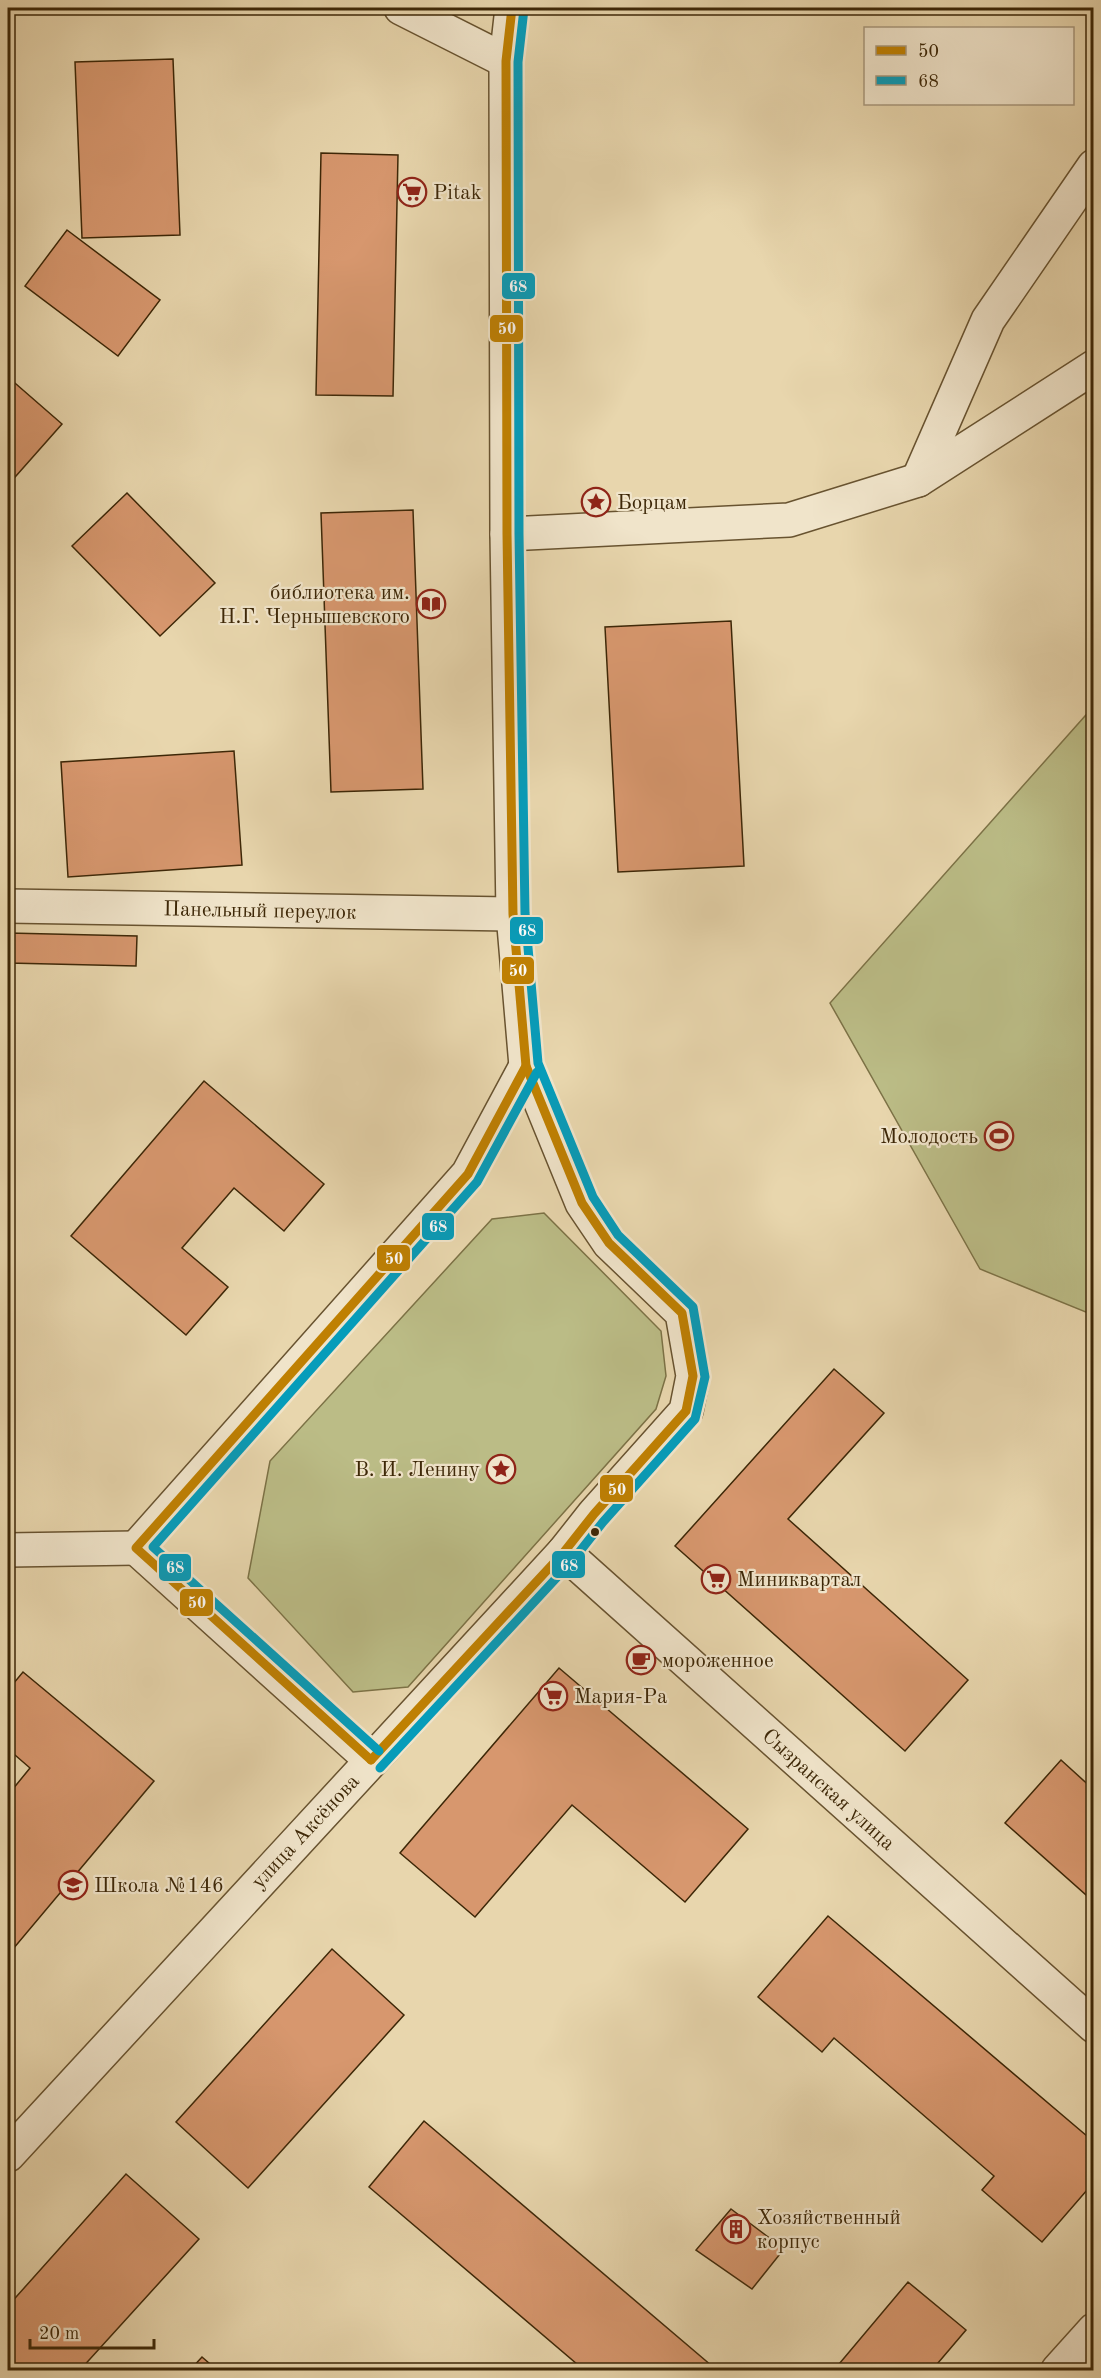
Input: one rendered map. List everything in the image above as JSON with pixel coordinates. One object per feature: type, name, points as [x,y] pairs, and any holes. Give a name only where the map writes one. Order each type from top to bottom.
[{"type":"street","points":[[401,8],[506,61]]},
{"type":"street","name":"улица Аксёнова","points":[[8,2155],[564,1552],[594,1514],[686,1411],[693,1376],[682,1313],[609,1243],[582,1203],[526,1066],[513,914],[507,534],[506,61],[512,8]]},
{"type":"street","points":[[918,480],[988,320],[1094,166]]},
{"type":"street","points":[[507,534],[789,520],[918,480],[1094,367]]},
{"type":"street","name":"Панельный переулок","points":[[8,906],[513,914]]},
{"type":"street","points":[[135,1548],[468,1174],[526,1066]]},
{"type":"street","points":[[8,1550],[135,1548],[371,1760]]},
{"type":"street","name":"Сызранская улица","points":[[564,1552],[1094,2026]]},
{"type":"street","points":[[1058,2370],[1094,2330]]},
{"type":"green space","name":"Молодость","points":[[1093,707],[1093,1315],[980,1269],[830,1003]]},
{"type":"green space","points":[[544,1213],[661,1331],[666,1376],[656,1409],[408,1687],[353,1692],[248,1578],[270,1461],[492,1219]]},
{"type":"building","points":[[173,59],[180,235],[82,238],[75,62]]},
{"type":"building","points":[[321,153],[398,155],[393,396],[316,395]]},
{"type":"building","points":[[67,230],[160,300],[118,356],[25,286]]},
{"type":"building","points":[[8,377],[62,424],[8,485]]},
{"type":"building","points":[[127,493],[215,583],[160,636],[72,546]]},
{"type":"building","points":[[413,510],[423,789],[331,792],[321,513]]},
{"type":"building","points":[[731,621],[744,866],[618,872],[605,627]]},
{"type":"building","points":[[234,751],[242,865],[68,877],[61,762]]},
{"type":"building","points":[[8,933],[137,936],[136,966],[8,963]]},
{"type":"building","points":[[204,1081],[324,1184],[284,1231],[234,1188],[182,1248],[228,1287],[186,1335],[71,1236]]},
{"type":"building","points":[[834,1369],[884,1413],[788,1519],[968,1680],[905,1751],[675,1546]]},
{"type":"building","points":[[559,1668],[748,1829],[685,1902],[572,1805],[475,1917],[400,1853]]},
{"type":"building","points":[[23,1672],[154,1781],[8,1955],[8,1795],[30,1768],[8,1749],[8,1690]]},
{"type":"building","points":[[1061,1760],[1094,1790],[1094,1902],[1005,1823]]},
{"type":"building","points":[[828,1916],[1094,2142],[1094,2182],[1042,2242],[982,2190],[994,2176],[834,2038],[822,2052],[758,1997]]},
{"type":"building","points":[[332,1949],[404,2015],[248,2188],[176,2122]]},
{"type":"building","points":[[424,2121],[712,2366],[708,2370],[584,2370],[369,2187]]},
{"type":"building","points":[[126,2174],[199,2239],[80,2370],[8,2370],[8,2306]]},
{"type":"building","name":"Хозяйственный корпус","points":[[731,2209],[784,2249],[752,2289],[696,2250]]},
{"type":"building","points":[[908,2282],[966,2330],[932,2370],[834,2370]]},
{"type":"building","points":[[202,2357],[217,2370],[190,2370]]},
{"type":"transit line","name":"50","points":[[371,1760],[564,1552],[594,1514],[686,1411],[693,1376],[682,1313],[609,1243],[582,1203],[526,1066],[513,914],[507,534],[506,61],[512,8]]},
{"type":"transit line","name":"68","points":[[380,1768],[573,1560],[603,1522],[695,1419],[705,1377],[693,1307],[618,1235],[593,1197],[538,1063],[525,913],[519,534],[518,62],[524,9]]},
{"type":"transit line","name":"50","points":[[371,1760],[136,1548],[468,1174],[526,1066]]},
{"type":"transit line","name":"68","points":[[379,1751],[153,1547],[477,1182],[537,1072]]},
{"type":"place","name":"Pitak","points":[[412,192]]},
{"type":"place","name":"Борцам","points":[[596,502]]},
{"type":"place","name":"библиотека им. Н.Г. Чернышевского","points":[[431,604]]},
{"type":"place","name":"Молодость","points":[[999,1136]]},
{"type":"place","name":"В. И. Ленину","points":[[501,1469]]},
{"type":"place","name":"Миниквартал","points":[[716,1579]]},
{"type":"place","name":"мороженное","points":[[641,1660]]},
{"type":"place","name":"Мария-Ра","points":[[553,1696]]},
{"type":"place","name":"Школа №146","points":[[73,1885]]},
{"type":"place","name":"Хозяйственный корпус","points":[[736,2229]]}]
